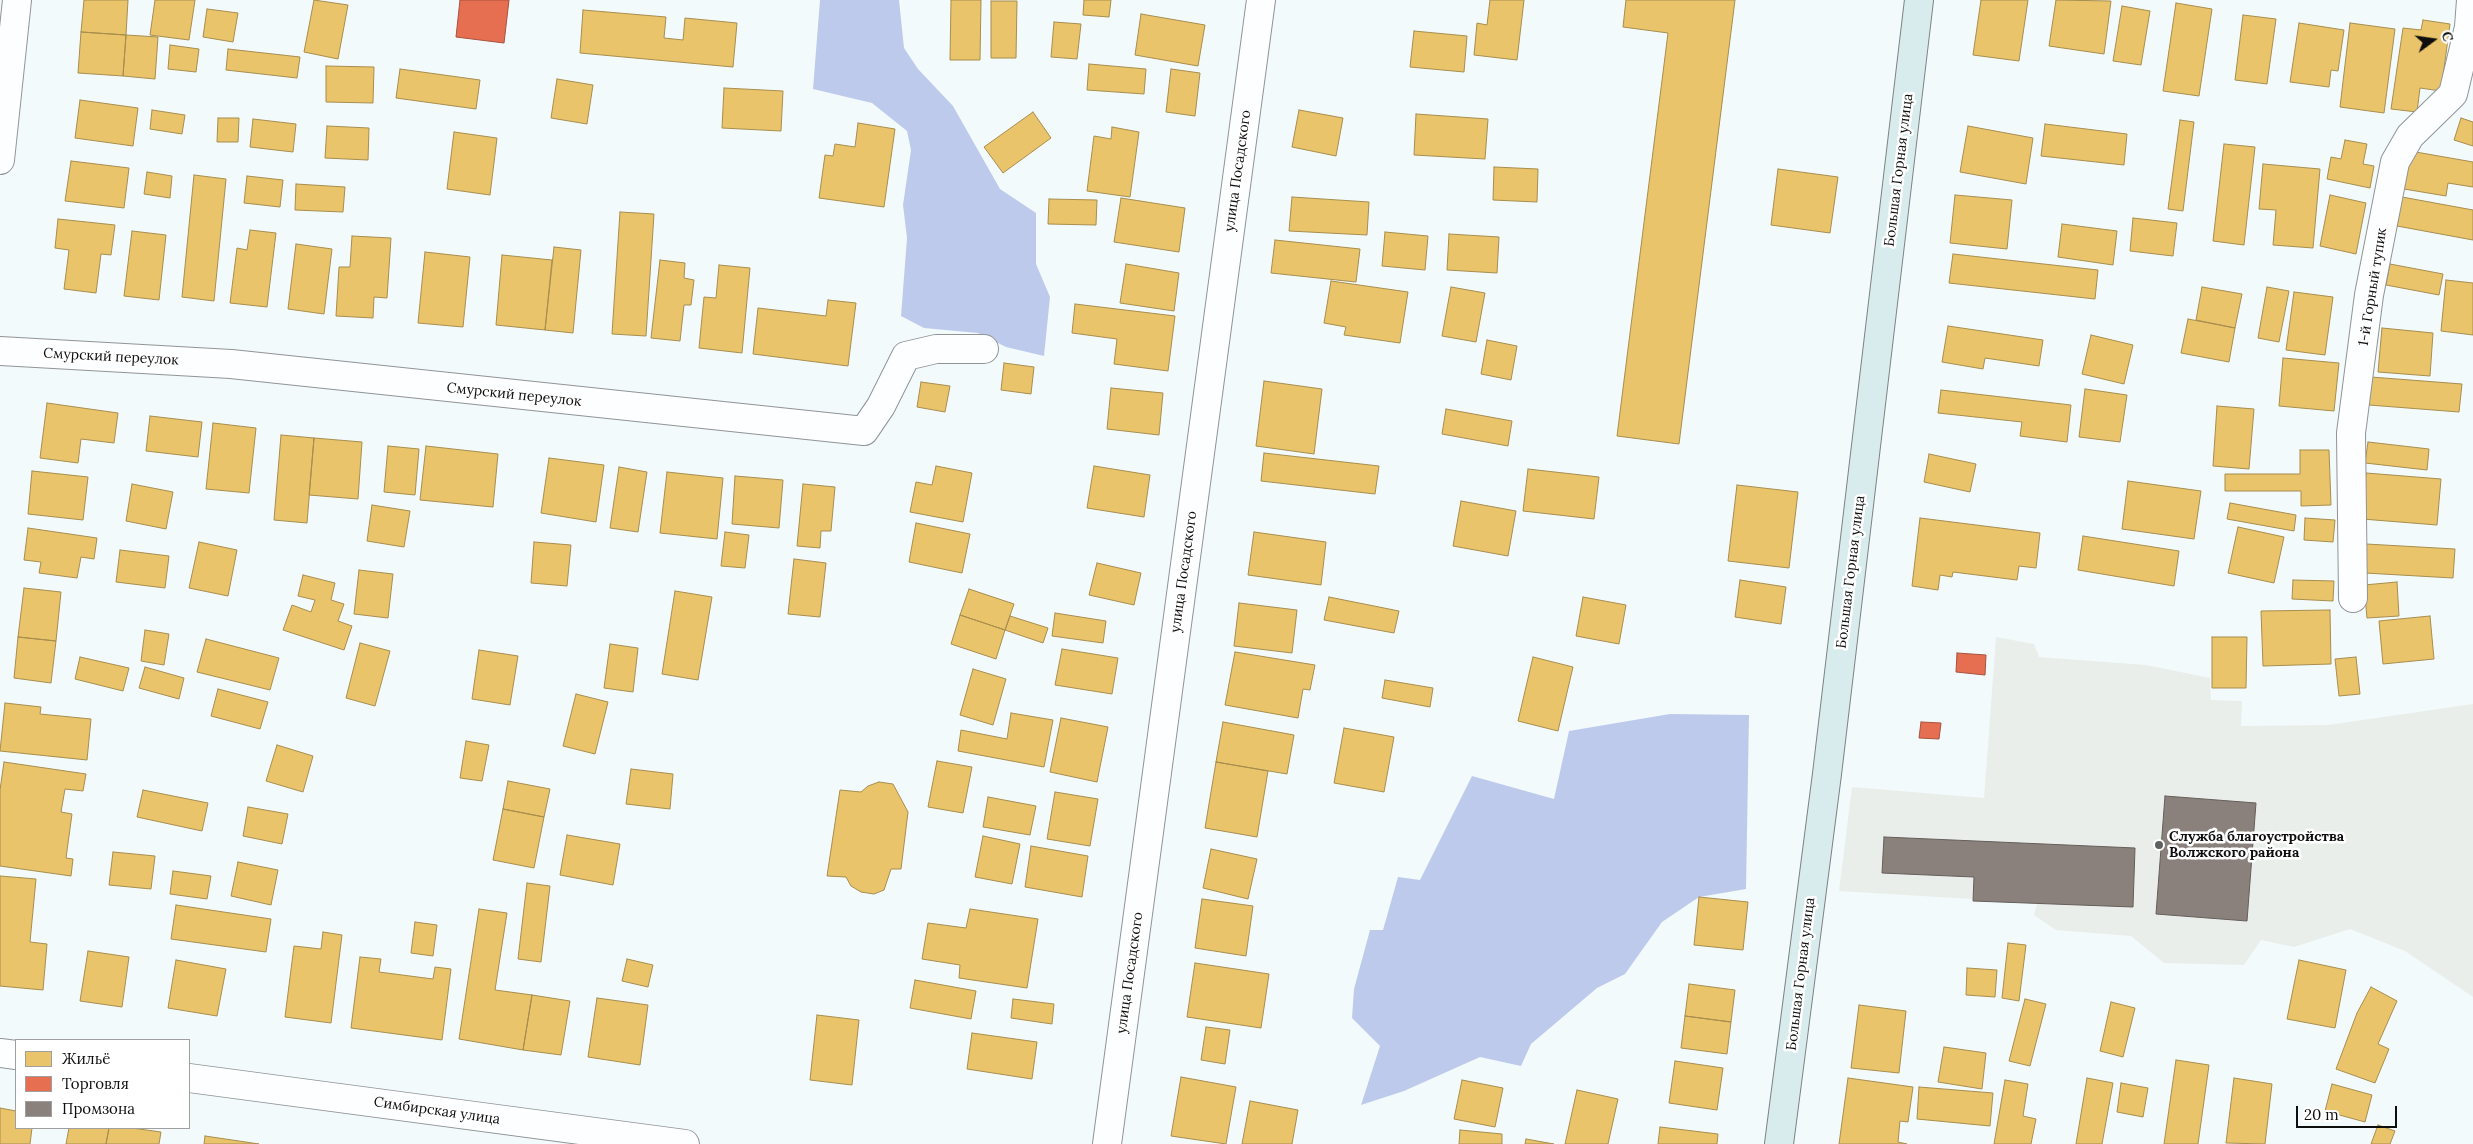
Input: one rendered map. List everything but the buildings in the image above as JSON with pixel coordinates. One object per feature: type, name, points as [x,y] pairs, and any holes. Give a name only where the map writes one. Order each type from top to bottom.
[{"type":"main road","name":"Большая Горная улица","points":[[1780,1144],[1827,774],[1919,0]]},
{"type":"street","points":[[0,160],[17,0]]},
{"type":"street","name":"улица Посадского","points":[[1107,1144],[1261,0]]},
{"type":"street","name":"1-й Горный тупик","points":[[2353,598],[2351,433],[2369,295],[2395,162],[2410,136],[2453,94],[2468,27],[2471,0]]},
{"type":"street","name":"Смурский переулок","points":[[0,351],[231,364],[864,431],[881,406],[906,356],[936,349],[984,350]]},
{"type":"street","points":[[0,1053],[15,1055]]},
{"type":"street","name":"Симбирская улица","points":[[190,1078],[685,1144]]},
{"type":"shaded area","points":[[820,0],[899,0],[904,48],[918,69],[953,106],[1000,189],[1036,213],[1036,264],[1050,297],[1044,356],[1006,347],[978,333],[924,328],[901,316],[907,238],[903,205],[911,150],[907,131],[872,103],[813,89]]},
{"type":"shaded area","name":"Служба благоустройства Волжского района","points":[[1996,637],[2034,644],[2039,657],[2146,665],[2210,678],[2211,700],[2242,701],[2241,726],[2328,725],[2473,704],[2473,997],[2405,951],[2350,929],[2294,947],[2261,940],[2244,965],[2164,963],[2131,936],[2056,930],[2034,915],[2037,903],[1839,891],[1852,787],[1984,798]]},
{"type":"shaded area","points":[[1670,714],[1749,715],[1746,889],[1699,897],[1662,922],[1625,974],[1597,988],[1531,1044],[1521,1066],[1480,1057],[1404,1091],[1361,1105],[1380,1046],[1352,1018],[1354,989],[1370,930],[1383,930],[1398,877],[1420,880],[1472,776],[1554,799],[1569,731]]},
{"type":"place","name":"Служба благоустройства Волжского района","points":[[2159,845]]}]
